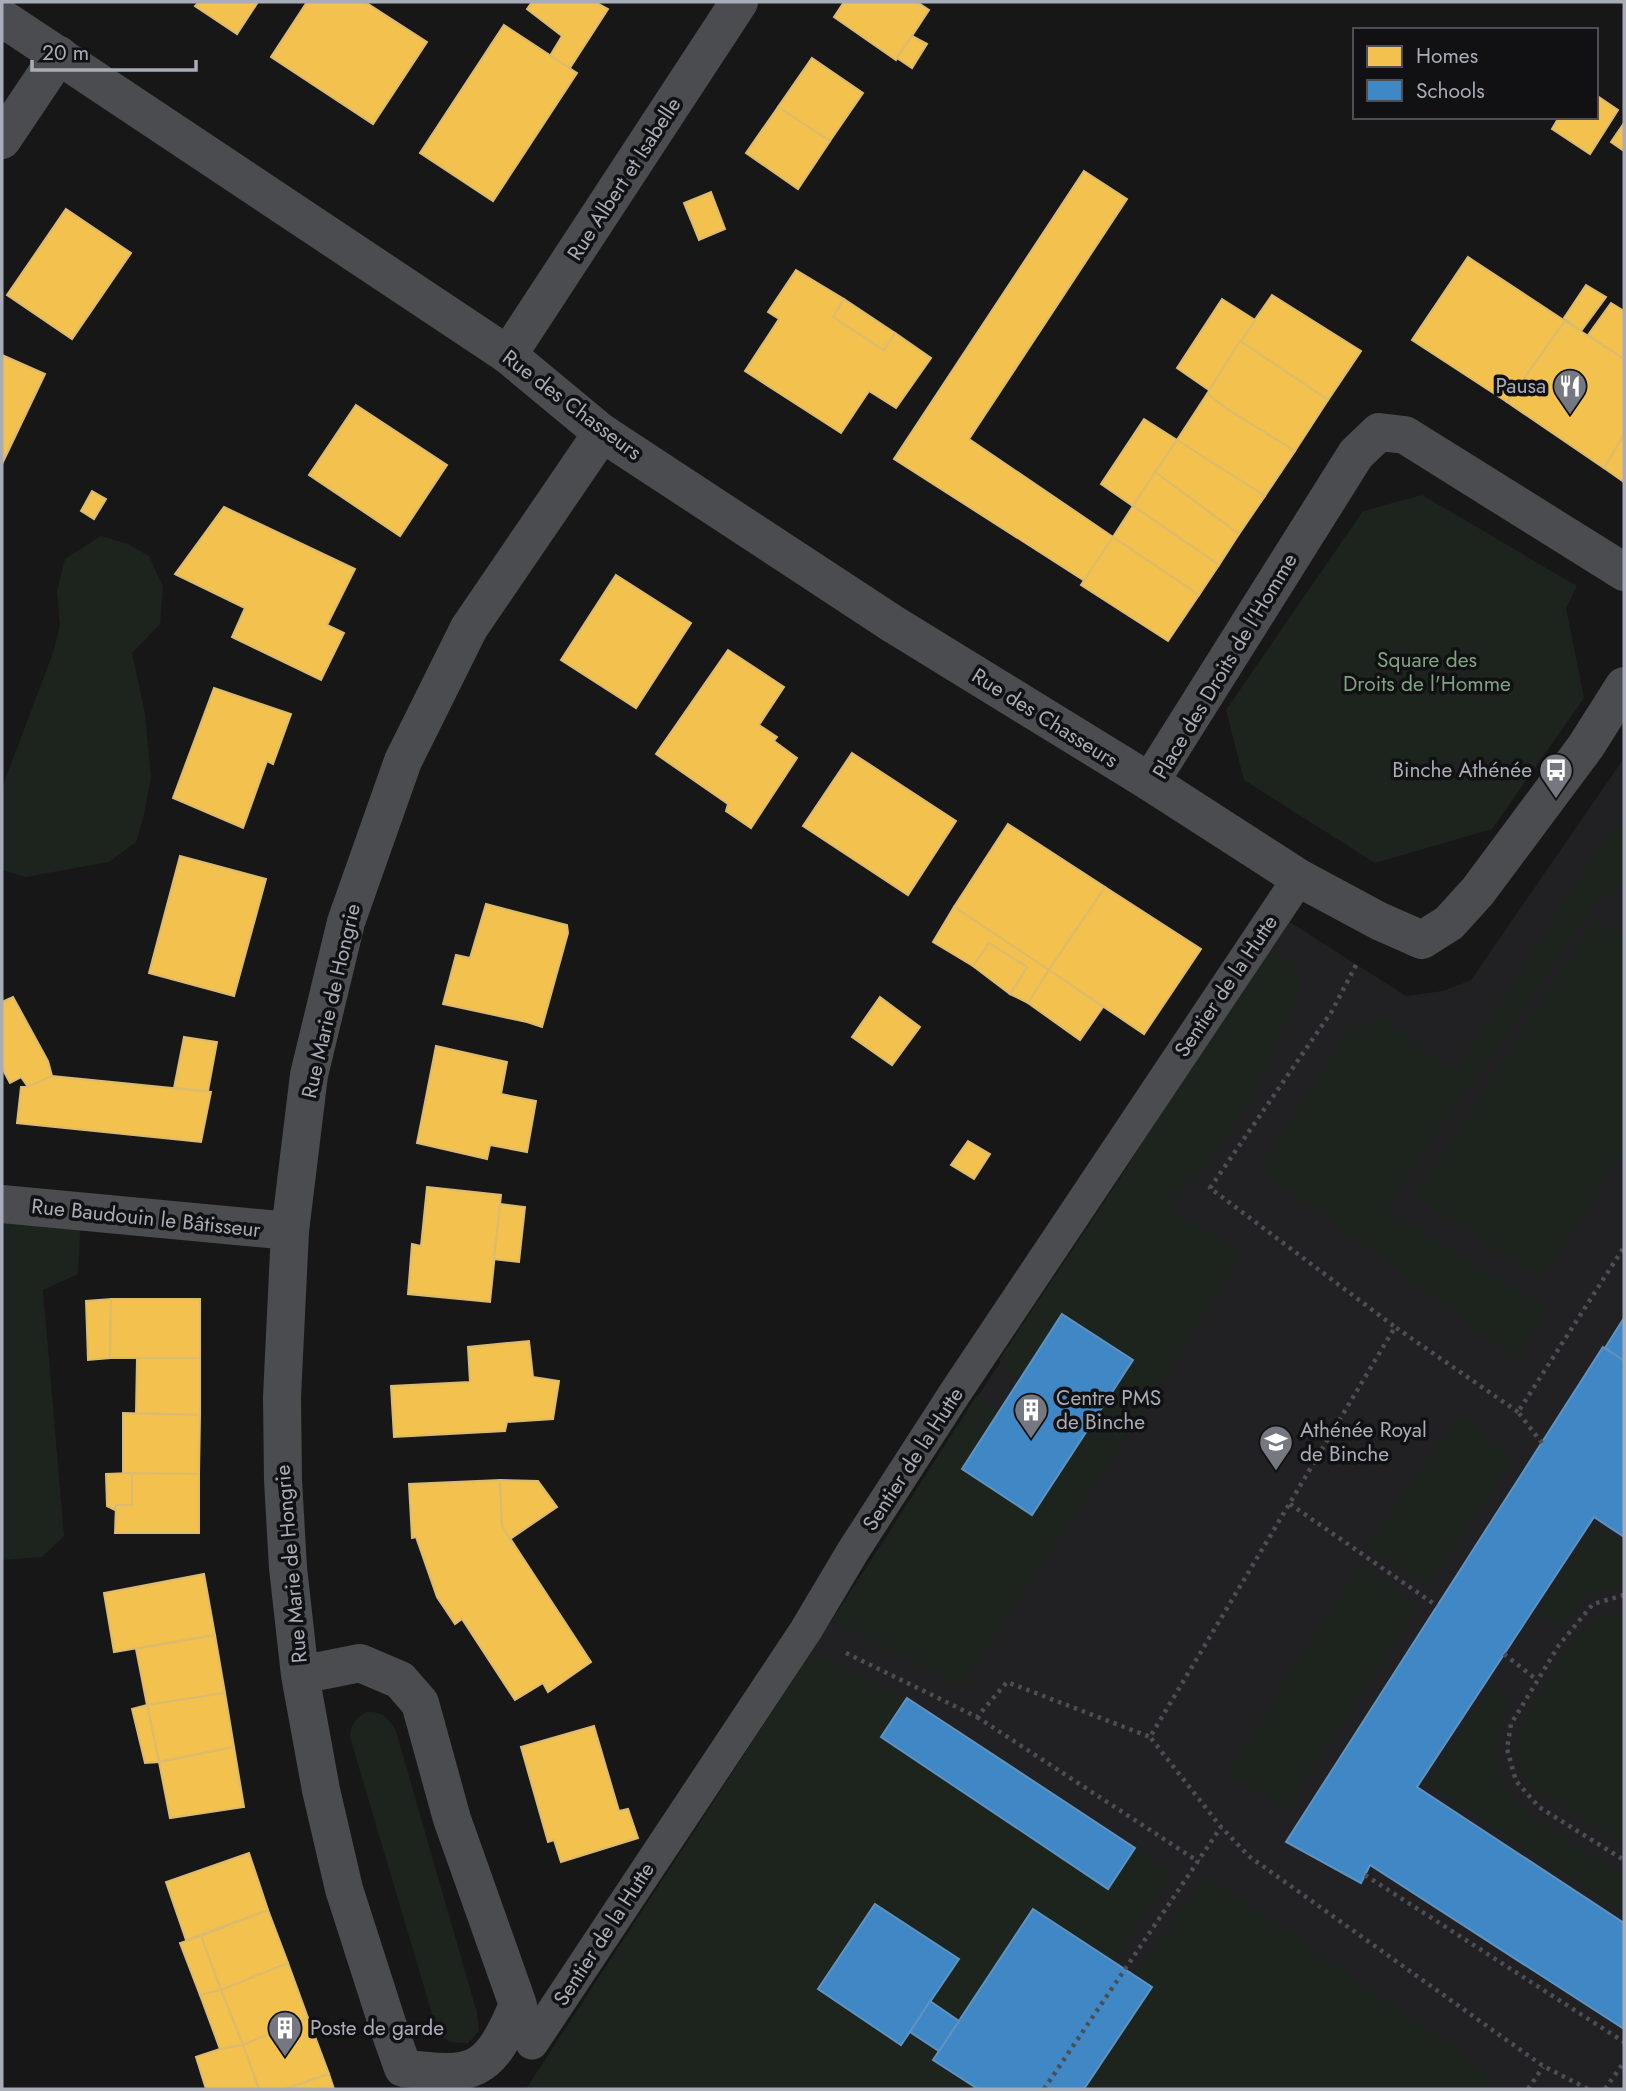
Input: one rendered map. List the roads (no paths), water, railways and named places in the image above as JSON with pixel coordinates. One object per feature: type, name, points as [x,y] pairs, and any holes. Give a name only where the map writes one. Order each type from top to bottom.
[{"type":"street","name":"Rue Albert et Isabelle","points":[[508,355],[739,2]]},
{"type":"street","name":"Rue des Chasseurs","points":[[2,18],[508,355],[602,433],[893,624],[1150,782]]},
{"type":"street","points":[[2,140],[59,55]]},
{"type":"street","name":"Place des Droits de l'Homme","points":[[1624,572],[1405,435],[1379,432],[1356,454],[1150,782],[1299,878],[1379,921],[1422,940],[1450,923],[1478,891],[1586,746],[1624,686]]},
{"type":"street","name":"Rue Marie de Hongrie","points":[[300,1675],[360,1663],[400,1680],[420,1703],[452,1819],[517,2005],[503,2040],[477,2068],[445,2074],[403,2068],[344,1889],[321,1790],[300,1675],[288,1568],[283,1480],[282,1397],[290,1231],[312,1062],[346,922],[403,761],[469,628],[602,433]]},
{"type":"street","name":"Rue Baudouin le Bâtisseur","points":[[2,1204],[290,1231]]},
{"type":"lane","name":"Sentier de la Hutte","points":[[532,2043],[806,1630],[853,1551],[955,1393],[1299,878]]},
{"type":"place","name":"Pausa","points":[[1570,416]]},
{"type":"place","name":"Binche Athénée","points":[[1556,800]]},
{"type":"place","name":"Centre PMS de Binche","points":[[1031,1440]]},
{"type":"place","name":"Athénée Royal de Binche","points":[[1276,1472]]},
{"type":"place","name":"Poste de garde","points":[[285,2058]]},
{"type":"park label","name":"Square des Droits de l'Homme","points":[[1427,672]]}]
